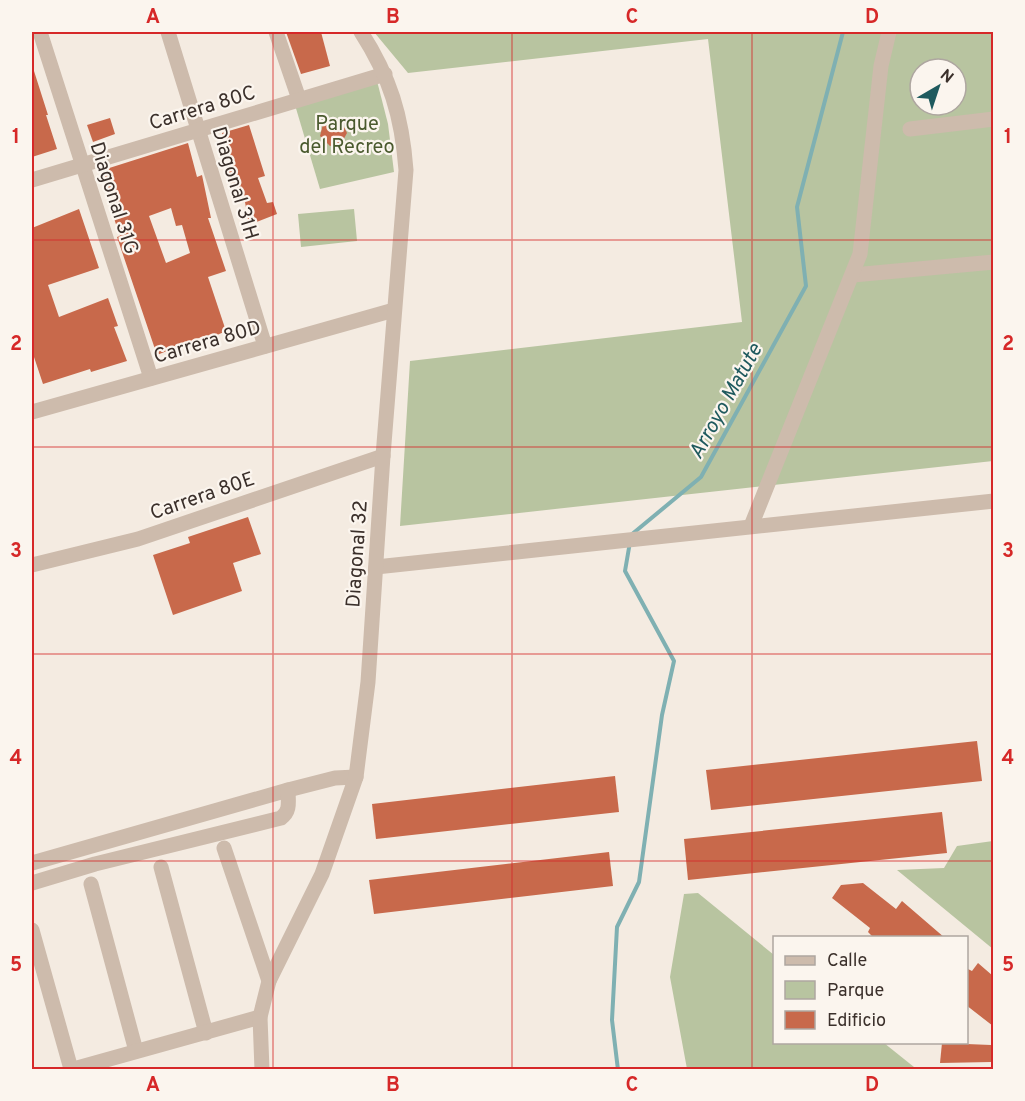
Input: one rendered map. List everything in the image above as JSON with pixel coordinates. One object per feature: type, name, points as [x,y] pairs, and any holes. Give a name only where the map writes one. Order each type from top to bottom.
[{"type":"street","name":"Diagonal 31G","points":[[40,32],[151,378]]},
{"type":"street","name":"Diagonal 31H","points":[[168,32],[266,346]]},
{"type":"street","points":[[276,32],[299,99]]},
{"type":"street","name":"Diagonal 32","points":[[262,1070],[260,1017],[269,981],[322,874],[356,777],[368,682],[406,170],[397,105],[385,74],[361,32]]},
{"type":"street","points":[[751,526],[860,254],[888,32]]},
{"type":"street","name":"Carrera 80C","points":[[32,180],[385,74]]},
{"type":"street","points":[[910,129],[993,119]]},
{"type":"street","points":[[852,275],[993,262]]},
{"type":"street","name":"Carrera 80D","points":[[32,412],[394,310]]},
{"type":"street","name":"Carrera 80E","points":[[32,565],[138,539],[383,456]]},
{"type":"street","points":[[376,567],[993,501]]},
{"type":"street","points":[[32,863],[288,790],[335,778],[356,777]]},
{"type":"street","points":[[32,883],[95,864],[281,818],[286,814],[288,808],[288,790]]},
{"type":"street","points":[[224,848],[269,981]]},
{"type":"street","points":[[161,867],[206,1032]]},
{"type":"street","points":[[91,884],[136,1052]]},
{"type":"street","points":[[32,930],[70,1069],[260,1017]]},
{"type":"green space","points":[[374,32],[993,32],[993,461],[400,526],[410,361],[742,322],[708,39],[408,73]]},
{"type":"green space","name":"Parque del Recreo","points":[[377,81],[388,124],[394,172],[320,189],[295,105]]},
{"type":"green space","points":[[354,209],[357,241],[301,247],[298,214]]},
{"type":"green space","points":[[994,841],[993,949],[897,870],[944,868],[957,846]]},
{"type":"green space","points":[[698,893],[773,954],[773,1044],[885,1044],[914,1067],[687,1069],[670,977],[684,894]]},
{"type":"building","points":[[286,32],[321,32],[330,66],[301,74]]},
{"type":"building","points":[[32,71],[34,71],[57,149],[32,157]]},
{"type":"building","points":[[110,118],[115,134],[93,142],[87,125]]},
{"type":"building","points":[[332,120],[342,123],[347,133],[341,144],[330,146],[320,136],[323,124]]},
{"type":"building","points":[[249,125],[265,176],[258,178],[267,203],[273,202],[277,214],[249,225],[245,202],[236,203],[237,184],[231,186],[227,167],[233,165],[222,133]]},
{"type":"building","points":[[188,143],[197,177],[202,175],[211,218],[208,218],[226,271],[208,277],[226,331],[206,340],[204,336],[157,355],[117,237],[120,236],[108,201],[112,199],[103,170]],"holes":[[[171,208],[176,226],[182,225],[190,253],[166,263],[149,216]]]},
{"type":"building","points":[[79,209],[99,268],[48,285],[59,317],[108,298],[118,326],[114,327],[127,361],[91,372],[90,369],[43,384],[32,351],[32,228]]},
{"type":"building","points":[[248,517],[261,554],[233,563],[242,591],[173,615],[153,555],[190,543],[188,537]]},
{"type":"building","points":[[977,741],[982,781],[711,810],[706,770]]},
{"type":"building","points":[[615,776],[619,812],[376,839],[372,804]]},
{"type":"building","points":[[942,812],[947,853],[688,880],[684,839]]},
{"type":"building","points":[[609,852],[613,886],[374,914],[369,880]]},
{"type":"building","points":[[863,883],[896,909],[902,901],[943,936],[872,936],[868,932],[870,928],[832,898],[841,885]]},
{"type":"building","points":[[978,963],[993,976],[993,1026],[968,1007],[968,969],[972,971]]},
{"type":"building","points":[[942,1044],[991,1045],[991,1062],[940,1063]]},
{"type":"waterway","name":"Arroyo Matute","points":[[631,535],[701,477],[806,286],[797,207],[843,32]]},
{"type":"waterway","name":"Arroyo Matute","points":[[618,1070],[612,1020],[617,927],[639,882],[662,715],[674,661],[625,571],[630,542]]}]
